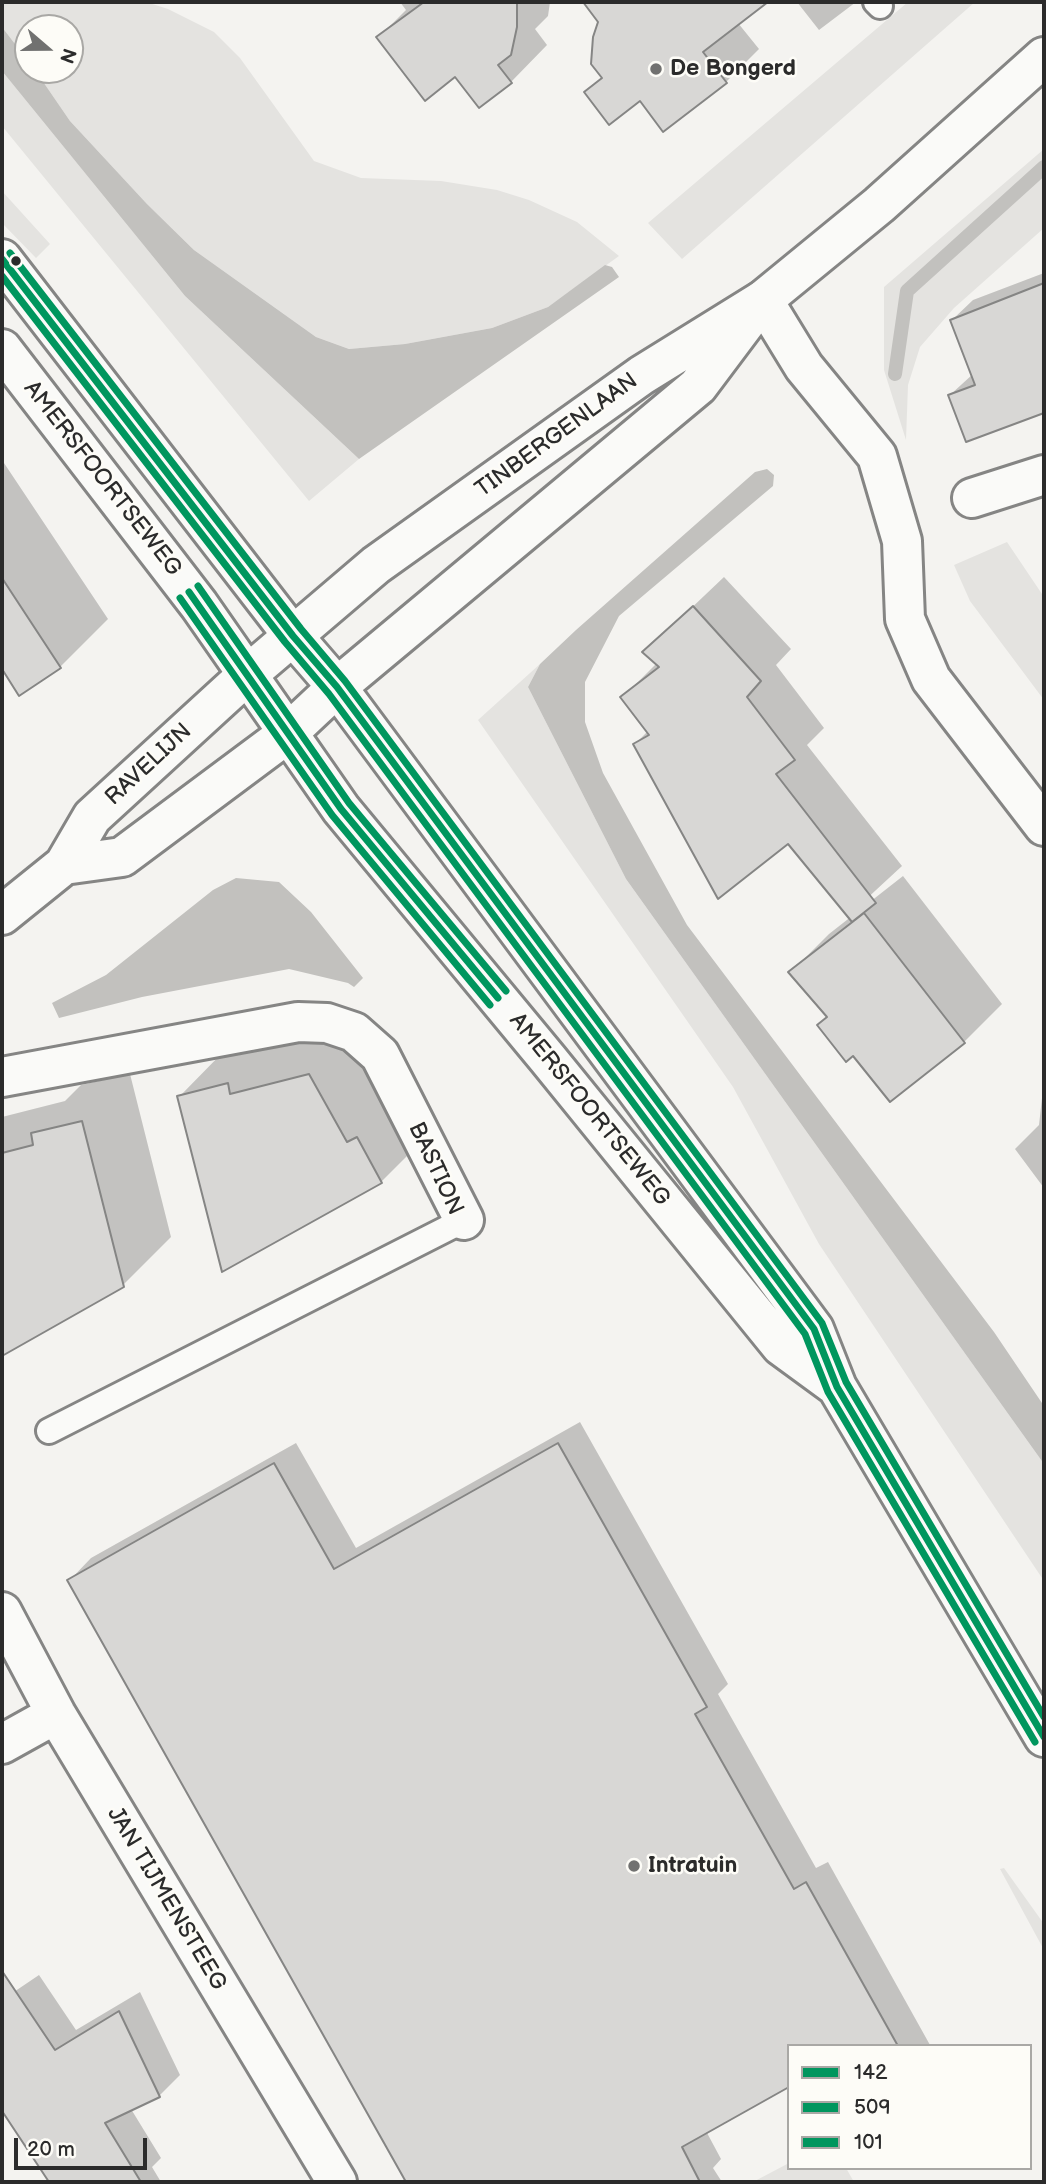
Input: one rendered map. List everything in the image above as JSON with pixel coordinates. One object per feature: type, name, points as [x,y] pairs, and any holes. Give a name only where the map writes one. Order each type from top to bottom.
[{"type":"street","name":"TINBERGENLAAN","points":[[247,675],[410,541],[642,375],[763,300],[879,205],[1044,57]]},
{"type":"street","name":"AMERSFOORTSEWEG","points":[[2,259],[293,636],[337,687],[814,1329],[837,1387],[1044,1737]]},
{"type":"street","name":"TINBERGENLAAN","points":[[287,734],[337,687],[698,386],[763,300]]},
{"type":"street","points":[[763,300],[804,367],[877,456],[902,541],[905,619],[931,679],[1044,825]]},
{"type":"street","name":"AMERSFOORTSEWEG","points":[[2,349],[183,583],[341,809],[781,1346],[837,1387]]},
{"type":"street","points":[[972,498],[1044,475]]},
{"type":"street","name":"RAVELIJN","points":[[2,915],[64,865],[92,817],[247,675]]},
{"type":"street","points":[[64,865],[122,857],[287,734]]},
{"type":"street","name":"BASTION","points":[[2,1077],[298,1022],[327,1023],[354,1032],[380,1055],[464,1220]]},
{"type":"street","name":"JAN TIJMENSTEEG","points":[[2,1612],[55,1714],[337,2182]]},
{"type":"street","points":[[2,1744],[55,1714]]},
{"type":"lane","name":"BASTION","points":[[49,1432],[464,1220]]},
{"type":"shaded area","points":[[2,2],[146,2],[168,9],[214,32],[240,58],[314,161],[361,178],[441,181],[497,190],[529,200],[577,222],[619,256],[548,307],[492,328],[405,344],[349,349],[316,337],[194,250],[70,121],[45,84],[84,84],[84,14],[14,14],[14,43],[2,27]]},
{"type":"shaded area","points":[[908,2],[975,2],[682,259],[648,223]]},
{"type":"shaded area","points":[[2,27],[14,43],[14,84],[45,84],[70,121],[194,250],[316,337],[349,349],[405,344],[492,328],[548,307],[605,265],[612,267],[619,277],[359,459],[185,296],[2,71]]},
{"type":"shaded area","points":[[2,71],[185,296],[359,459],[309,501],[2,126]]},
{"type":"shaded area","points":[[1044,149],[1044,228],[954,308],[920,347],[908,385],[906,440],[884,370],[884,287]]},
{"type":"shaded area","points":[[2,191],[50,244],[36,258],[2,223]]},
{"type":"shaded area","points":[[767,469],[774,475],[773,486],[619,616],[585,682],[585,722],[603,773],[687,925],[994,1332],[1044,1406],[1044,1464],[626,879],[528,687],[540,664],[576,630],[755,472]]},
{"type":"shaded area","points":[[1007,542],[1044,597],[1044,700],[970,601],[954,565]]},
{"type":"shaded area","points":[[540,664],[528,687],[626,879],[1044,1464],[1044,1581],[819,1244],[733,1087],[478,720]]},
{"type":"shaded area","points":[[236,878],[279,882],[311,912],[363,978],[354,987],[348,983],[289,969],[142,997],[59,1018],[52,1003],[106,975],[213,890]]},
{"type":"shaded area","points":[[1004,1868],[1044,1924],[1044,1950],[1000,1869]]},
{"type":"shaded area","points":[[787,2164],[787,2170],[847,2170],[854,2182],[753,2182]]},
{"type":"building","points":[[424,2],[517,2],[517,27],[511,55],[498,65],[512,83],[479,108],[455,77],[425,101],[376,37]]},
{"type":"building","name":"De Bongerd","points":[[583,2],[768,2],[703,52],[727,83],[663,132],[640,101],[609,125],[584,92],[602,78],[591,64],[593,37],[598,22]]},
{"type":"building","points":[[1044,283],[1044,413],[966,442],[948,395],[975,385],[950,320]]},
{"type":"building","points":[[2,578],[61,668],[19,696],[2,669]]},
{"type":"building","points":[[693,606],[761,681],[747,697],[795,760],[776,774],[876,903],[852,922],[788,844],[718,899],[633,744],[649,735],[620,697],[659,667],[642,652]]},
{"type":"building","points":[[864,913],[965,1043],[890,1102],[853,1056],[846,1062],[817,1025],[827,1017],[788,972]]},
{"type":"building","points":[[309,1074],[347,1142],[357,1137],[382,1183],[222,1272],[177,1096],[228,1083],[230,1094]]},
{"type":"building","points":[[82,1121],[124,1287],[2,1356],[2,1153],[33,1145],[31,1133]]},
{"type":"building","points":[[558,1443],[707,1707],[695,1714],[794,1889],[806,1882],[897,2044],[787,2044],[787,2088],[682,2147],[700,2182],[406,2182],[67,1580],[274,1463],[334,1569]]},
{"type":"building","points":[[2,1971],[55,2050],[119,2011],[160,2097],[105,2123],[141,2182],[49,2182],[2,2111]]},
{"type":"waterway","points":[[895,374],[907,291],[1044,167]]},
{"type":"transit line","name":"101","points":[[10,253],[301,629],[345,681],[822,1323],[846,1382],[1044,1717]]},
{"type":"transit line","name":"142","points":[[2,259],[293,636],[337,687],[814,1329],[837,1387],[1044,1737]]},
{"type":"transit line","name":"509","points":[[2,276],[285,642],[329,694],[805,1334],[828,1392],[1035,1742]]},
{"type":"transit line","name":"101","points":[[198,586],[349,803],[506,991]]},
{"type":"transit line","name":"142","points":[[189,592],[341,809],[498,998]]},
{"type":"transit line","name":"509","points":[[180,598],[332,815],[490,1005]]},
{"type":"place","name":"De Bongerd","points":[[656,69]]},
{"type":"place","name":"Intratuin","points":[[634,1866]]}]
